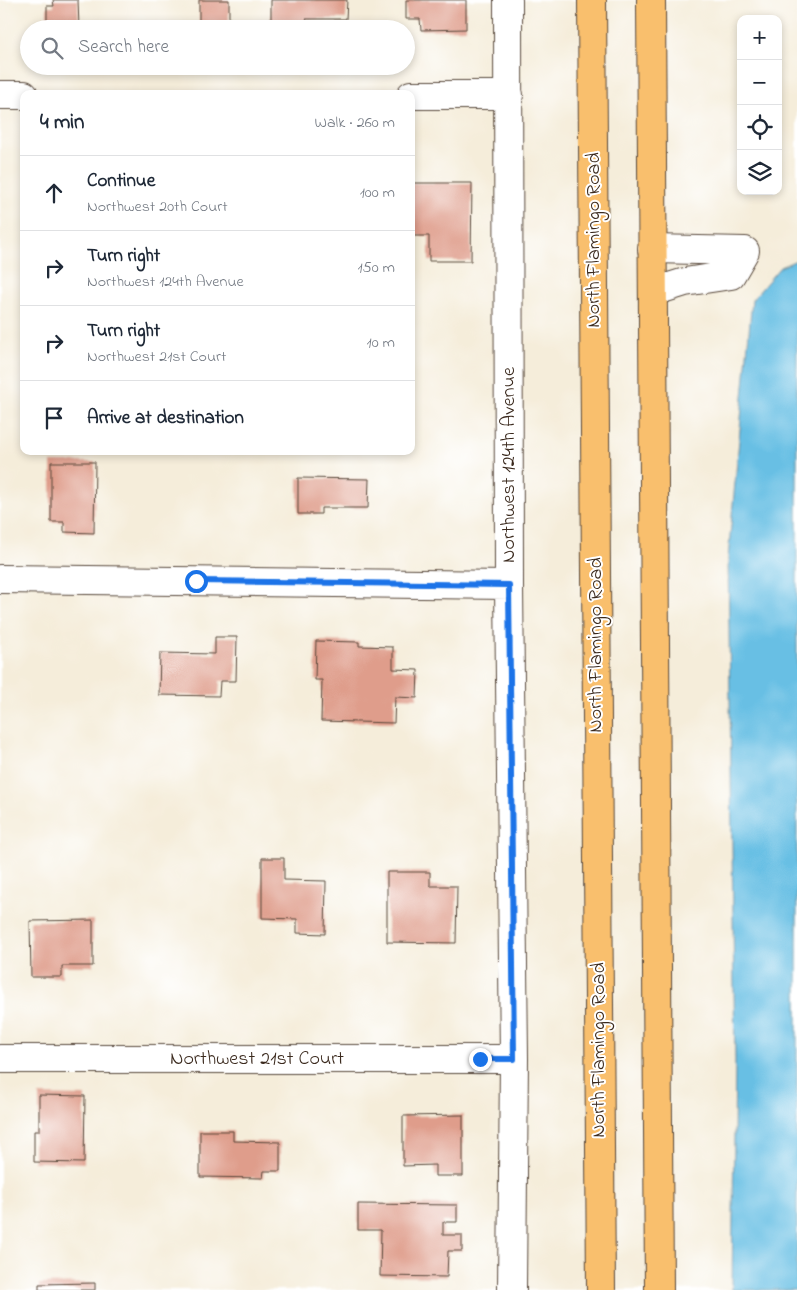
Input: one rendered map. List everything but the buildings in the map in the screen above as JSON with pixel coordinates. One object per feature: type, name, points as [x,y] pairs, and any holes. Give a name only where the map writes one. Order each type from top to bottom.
[{"type":"highway","name":"North Flamingo Road","points":[[592,0],[601,1290]]},
{"type":"highway","points":[[651,0],[659,1290]]},
{"type":"street","name":"Northwest 124th Avenue","points":[[508,0],[509,585],[514,1059],[512,1290]]},
{"type":"street","points":[[0,95],[20,95]]},
{"type":"street","points":[[415,95],[509,95]]},
{"type":"street","points":[[652,249],[745,251],[731,275],[685,282],[653,292]]},
{"type":"street","points":[[0,579],[509,585]]},
{"type":"street","name":"Northwest 21st Court","points":[[0,1059],[514,1059]]},
{"type":"water","points":[[797,260],[797,1290],[732,1290],[735,1060],[728,558],[752,300],[780,267]]},
{"type":"route","points":[[196,581],[509,585],[514,1059],[480,1059]]}]
